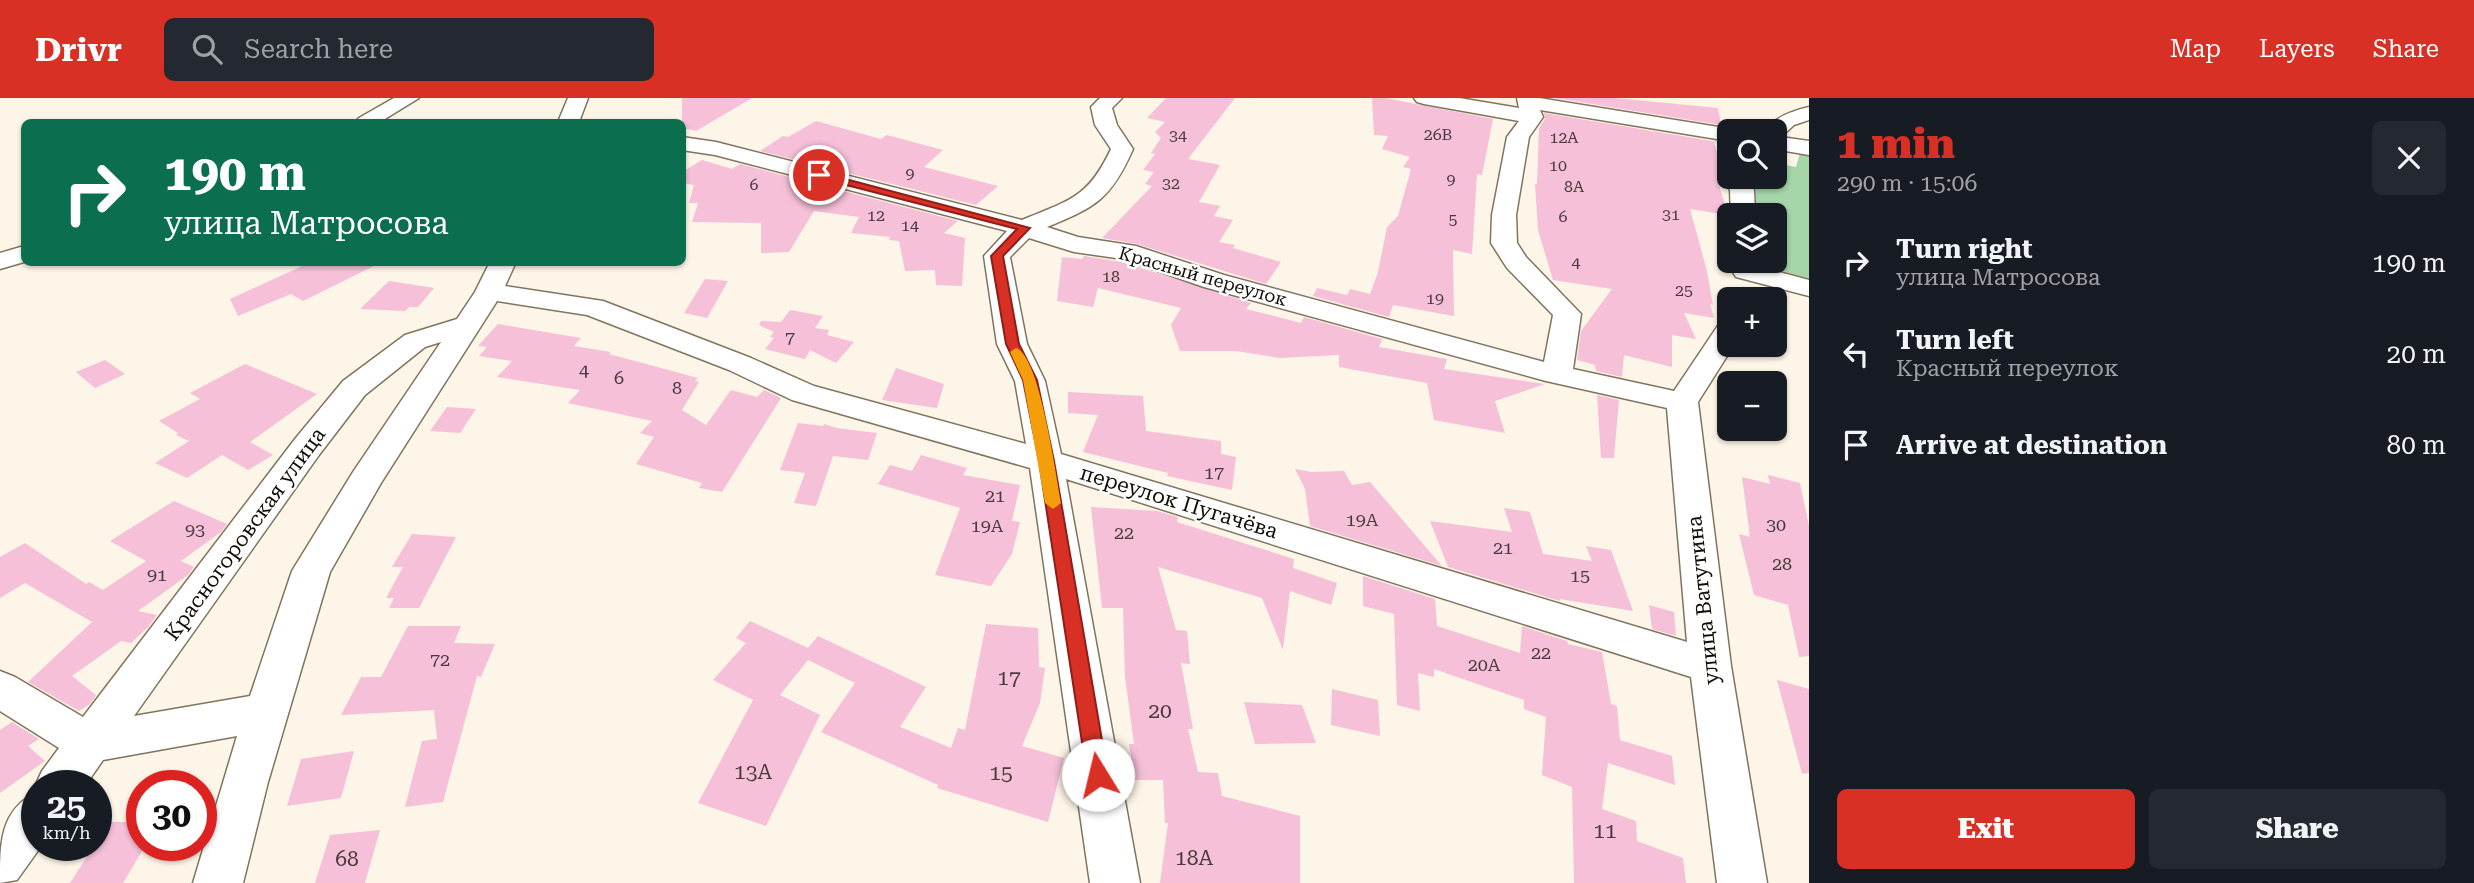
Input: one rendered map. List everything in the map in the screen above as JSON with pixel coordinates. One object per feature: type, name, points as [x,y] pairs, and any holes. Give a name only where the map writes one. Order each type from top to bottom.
[{"type":"street","points":[[371,119],[409,98]]},
{"type":"street","points":[[570,119],[578,98]]},
{"type":"street","points":[[1112,98],[1101,107],[1105,125],[1122,149],[1109,178],[1087,199],[1024,228],[997,256],[1012,344],[1030,380],[1046,461],[1115,883]]},
{"type":"street","points":[[1424,98],[1529,106],[1717,133]]},
{"type":"street","points":[[1529,106],[1518,136],[1504,215],[1504,243],[1516,262],[1567,314],[1557,375]]},
{"type":"street","points":[[1787,121],[1809,113]]},
{"type":"street","name":"Красный переулок","points":[[686,144],[716,149],[1024,228],[1074,244],[1128,252],[1214,281],[1557,375],[1682,401]]},
{"type":"street","points":[[1787,144],[1809,148]]},
{"type":"street","points":[[0,261],[21,255]]},
{"type":"street","points":[[1765,273],[1809,288]]},
{"type":"street","points":[[218,883],[311,571],[365,480],[496,277]]},
{"type":"street","name":"переулок Пугачёва","points":[[496,277],[593,307],[740,364],[803,393],[1046,461],[1710,666]]},
{"type":"street","name":"Красногоровская улица","points":[[70,770],[307,447],[355,388],[415,341],[467,325]]},
{"type":"street","points":[[1682,401],[1717,348]]},
{"type":"street","name":"улица Ватутина","points":[[1682,401],[1710,666],[1742,883]]},
{"type":"street","points":[[0,689],[89,743],[267,712]]},
{"type":"street","points":[[0,863],[21,835]]},
{"type":"green space","points":[[1801,149],[1809,150],[1809,283],[1769,273],[1787,273],[1787,203],[1755,203],[1756,189],[1787,189],[1787,165],[1796,167]]},
{"type":"building","points":[[682,98],[752,98],[696,131],[686,129],[686,119],[682,119]]},
{"type":"building","points":[[1166,98],[1235,98],[1188,159],[1220,165],[1199,202],[1220,206],[1214,216],[1233,220],[1219,242],[1281,262],[1266,284],[1137,244],[1102,238],[1152,186],[1145,184],[1154,172],[1143,170],[1155,154],[1151,153],[1161,138],[1155,132],[1165,122],[1147,118]]},
{"type":"building","points":[[1372,98],[1385,98],[1493,119],[1482,175],[1477,174],[1472,254],[1453,250],[1454,316],[1393,305],[1389,317],[1313,296],[1317,288],[1347,295],[1350,289],[1370,294],[1378,272],[1387,227],[1398,216],[1411,169],[1403,167],[1410,157],[1382,149],[1388,136],[1374,135]]},
{"type":"building","points":[[1555,98],[1615,98],[1718,108],[1720,119],[1717,119],[1717,124]]},
{"type":"building","points":[[1544,113],[1717,142],[1714,142],[1717,154],[1717,189],[1720,189],[1724,203],[1717,203],[1717,213],[1690,209],[1707,271],[1714,318],[1684,313],[1696,339],[1672,335],[1672,367],[1624,355],[1622,377],[1596,371],[1595,365],[1577,360],[1581,331],[1612,289],[1553,280],[1538,230],[1535,184],[1539,128],[1545,119]]},
{"type":"building","points":[[816,121],[881,139],[887,135],[943,150],[924,167],[998,186],[976,205],[760,151],[783,136],[788,137]]},
{"type":"building","points":[[702,160],[732,169],[740,164],[958,221],[944,233],[965,238],[962,286],[936,285],[935,270],[905,271],[899,241],[889,240],[890,237],[851,233],[859,217],[814,211],[789,252],[761,253],[761,223],[692,222],[698,203],[689,203],[694,185],[686,184],[686,170]]},
{"type":"building","points":[[1084,256],[1122,262],[1251,303],[1246,309],[1301,323],[1304,317],[1382,339],[1379,347],[1447,359],[1444,369],[1545,384],[1495,401],[1505,433],[1434,420],[1427,383],[1339,367],[1339,355],[1280,358],[1236,351],[1180,351],[1171,325],[1181,308],[1098,288],[1093,307],[1057,301],[1062,257],[1082,259]]},
{"type":"building","points":[[302,266],[374,266],[303,301],[291,294],[238,316],[230,299]]},
{"type":"building","points":[[705,279],[728,281],[707,318],[684,313]]},
{"type":"building","points":[[389,281],[434,288],[418,307],[409,307],[405,311],[360,309]]},
{"type":"building","points":[[790,310],[823,316],[815,328],[829,330],[827,335],[854,342],[836,363],[810,350],[805,359],[765,349],[774,338],[770,337],[774,332],[759,325],[761,321],[781,322]]},
{"type":"building","points":[[498,324],[581,338],[574,346],[611,352],[609,354],[698,378],[695,381],[699,382],[682,410],[706,425],[731,390],[757,397],[764,390],[781,398],[722,492],[699,488],[702,483],[636,464],[654,437],[640,433],[652,421],[568,403],[580,390],[497,377],[512,361],[479,356],[487,347],[478,346]]},
{"type":"building","points":[[105,360],[125,374],[95,388],[76,372]]},
{"type":"building","points":[[245,364],[317,394],[250,442],[273,455],[248,470],[222,455],[187,478],[155,463],[189,441],[176,435],[178,433],[159,421],[200,399],[190,393]]},
{"type":"building","points":[[896,368],[944,384],[937,408],[882,400]]},
{"type":"building","points":[[1068,392],[1143,396],[1146,431],[1221,441],[1221,454],[1236,457],[1232,490],[1167,476],[1168,473],[1083,452],[1098,415],[1068,413]]},
{"type":"building","points":[[1597,395],[1619,400],[1614,458],[1601,458]]},
{"type":"building","points":[[447,407],[476,409],[460,433],[430,431]]},
{"type":"building","points":[[798,423],[824,424],[877,433],[868,460],[833,456],[816,506],[794,503],[805,473],[780,470]]},
{"type":"building","points":[[921,455],[967,468],[963,475],[1020,485],[1012,521],[1020,522],[1012,554],[991,586],[935,575],[960,508],[878,484],[890,465],[912,471]]},
{"type":"building","points":[[1295,469],[1311,472],[1344,471],[1352,485],[1370,482],[1442,566],[1310,526],[1305,489]]},
{"type":"building","points":[[1768,475],[1800,483],[1809,526],[1809,656],[1799,657],[1788,605],[1754,595],[1739,534],[1750,537],[1742,477],[1770,484]]},
{"type":"building","points":[[174,501],[227,524],[221,532],[181,561],[194,567],[188,575],[138,611],[157,615],[148,627],[131,643],[121,641],[72,676],[96,695],[90,704],[79,711],[28,682],[92,622],[25,583],[0,598],[0,557],[25,543],[86,584],[89,582],[103,590],[146,561],[110,541]]},
{"type":"building","points":[[1091,507],[1157,511],[1178,517],[1177,522],[1294,559],[1293,568],[1337,583],[1331,605],[1290,591],[1283,650],[1262,598],[1158,567],[1176,630],[1187,631],[1190,664],[1181,663],[1193,729],[1188,729],[1198,772],[1218,773],[1222,796],[1300,816],[1300,883],[1160,883],[1168,823],[1165,823],[1163,780],[1135,780],[1129,744],[1134,744],[1125,677],[1123,608],[1102,608]]},
{"type":"building","points":[[1504,508],[1530,512],[1543,554],[1592,561],[1586,546],[1611,550],[1633,611],[1560,601],[1448,567],[1430,521],[1512,532]]},
{"type":"building","points":[[412,534],[456,537],[419,608],[389,608],[394,598],[386,598],[403,567],[392,567]]},
{"type":"building","points":[[1363,576],[1435,599],[1437,626],[1520,653],[1522,626],[1567,641],[1568,644],[1602,652],[1611,704],[1617,706],[1620,740],[1672,756],[1675,785],[1608,763],[1602,809],[1636,821],[1637,841],[1683,858],[1686,883],[1574,883],[1572,787],[1542,775],[1546,717],[1524,709],[1524,700],[1434,669],[1434,677],[1418,673],[1420,711],[1397,705],[1394,614],[1363,606]]},
{"type":"building","points":[[1649,605],[1674,612],[1676,636],[1652,629]]},
{"type":"building","points":[[750,621],[808,648],[818,636],[926,687],[900,727],[951,748],[958,728],[965,730],[986,624],[1038,628],[1039,667],[1045,668],[1040,703],[1022,746],[1064,758],[1048,822],[937,788],[938,785],[821,732],[855,683],[808,660],[780,695],[820,715],[766,826],[698,803],[753,700],[713,680],[746,643],[736,638]]},
{"type":"building","points":[[408,626],[461,626],[454,643],[495,644],[481,677],[477,676],[443,802],[405,807],[422,741],[437,739],[434,710],[341,715],[361,677],[381,677]]},
{"type":"building","points":[[1777,680],[1809,689],[1809,773],[1802,774]]},
{"type":"building","points":[[1332,689],[1378,700],[1380,736],[1331,725]]},
{"type":"building","points":[[1244,702],[1302,705],[1316,743],[1255,744]]},
{"type":"building","points":[[12,722],[39,739],[28,746],[45,761],[32,770],[21,770],[21,778],[0,793],[0,730]]},
{"type":"building","points":[[354,751],[341,798],[287,806],[301,759]]},
{"type":"building","points":[[112,822],[126,822],[126,861],[136,861],[123,883],[70,883],[84,861],[112,861]]},
{"type":"building","points":[[380,830],[365,883],[315,883],[330,835]]},
{"type":"slow traffic","points":[[1016,352],[1030,380],[1053,503]]},
{"type":"route","points":[[819,175],[1024,228],[997,256],[1012,344],[1030,380],[1046,461],[1098,775]]}]
